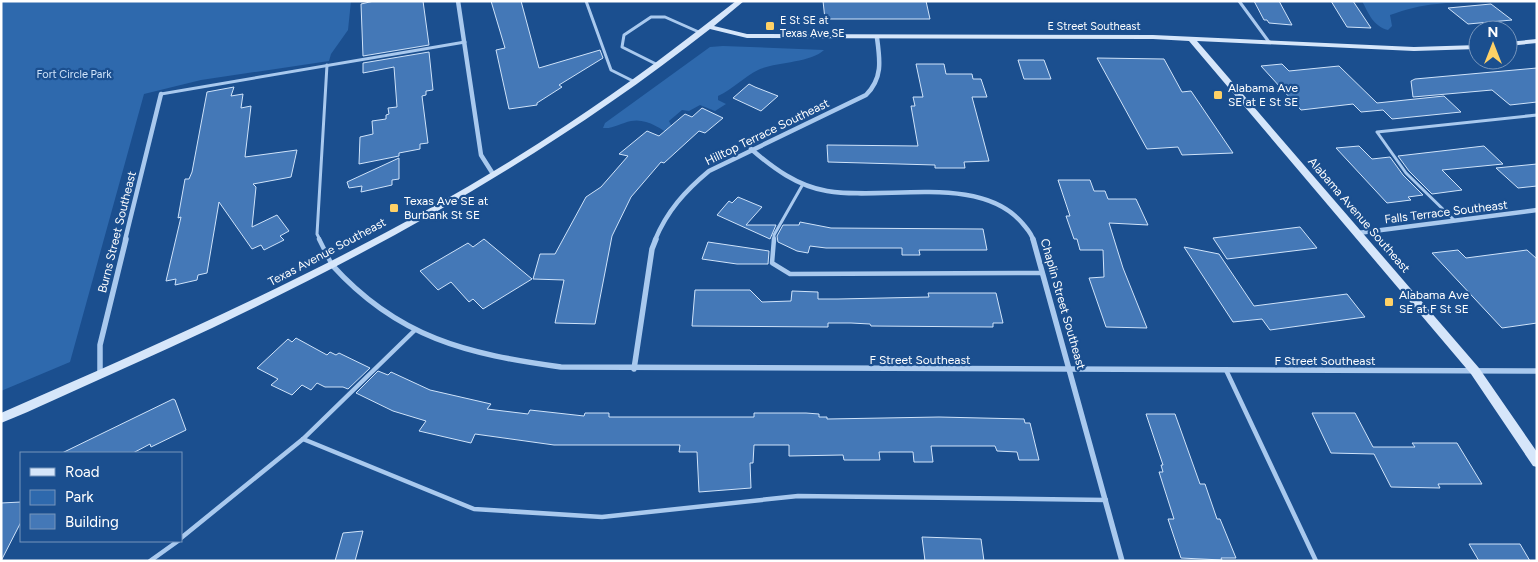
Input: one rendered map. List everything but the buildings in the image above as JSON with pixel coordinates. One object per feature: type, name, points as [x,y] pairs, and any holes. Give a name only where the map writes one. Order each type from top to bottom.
[{"type":"street","points":[[458,1],[480,155],[493,174]]},
{"type":"street","name":"Texas Avenue Southeast","points":[[1,418],[100,375],[253,304],[332,264],[493,174],[579,122],[636,83],[741,1]]},
{"type":"street","name":"E Street Southeast","points":[[706,30],[746,36],[1191,38],[1414,49],[1468,47]]},
{"type":"street","name":"Hilltop Terrace Southeast","points":[[634,369],[652,249],[664,220],[674,204],[698,179],[722,162],[856,101],[869,93],[879,77],[877,38]]},
{"type":"street","name":"Alabama Avenue Southeast","points":[[1191,38],[1475,371],[1537,462]]},
{"type":"street","points":[[1518,43],[1537,41]]},
{"type":"street","name":"Burns Street Southeast","points":[[100,375],[100,345],[161,94]]},
{"type":"street","name":"Chaplin Street Southeast","points":[[751,149],[778,172],[803,184],[850,194],[963,194],[989,200],[1012,211],[1028,228],[1070,370],[1122,561]]},
{"type":"street","name":"Falls Terrace Southeast","points":[[1358,233],[1537,210]]},
{"type":"street","name":"F Street Southeast","points":[[332,264],[367,301],[388,316],[415,330],[462,348],[522,362],[560,367],[634,369],[1537,371]]},
{"type":"lane","points":[[586,1],[611,70],[636,83]]},
{"type":"lane","points":[[1239,1],[1269,42]]},
{"type":"lane","points":[[660,66],[622,47],[624,35],[651,17],[665,17],[706,30]]},
{"type":"lane","points":[[161,94],[465,42]]},
{"type":"lane","points":[[327,66],[317,234],[332,264]]},
{"type":"lane","points":[[1454,220],[1406,173],[1377,132],[1537,115]]},
{"type":"lane","points":[[803,184],[774,236],[772,263],[790,274],[1042,273]]},
{"type":"lane","points":[[182,537],[304,439],[415,330]]},
{"type":"lane","points":[[1226,370],[1316,561]]},
{"type":"lane","points":[[304,439],[474,508],[602,517],[798,496],[1106,500]]},
{"type":"lane","points":[[150,561],[177,542]]},
{"type":"green space","name":"Fort Circle Park","points":[[1,1],[351,1],[348,30],[331,54],[329,61],[201,80],[144,94],[70,362],[1,391]]},
{"type":"green space","points":[[1362,1],[1476,1],[1425,5],[1395,13],[1390,15],[1392,26],[1388,30],[1375,22]]},
{"type":"green space","points":[[710,47],[824,50],[802,60],[758,70],[718,96],[718,100],[726,104],[715,111],[700,105],[689,111],[682,110],[669,121],[671,125],[682,132],[672,136],[653,124],[637,120],[610,128],[603,128],[605,123]]},
{"type":"place","name":"E St SE at Texas Ave SE","points":[[770,26]]},
{"type":"place","name":"Alabama Ave SE at E St SE","points":[[1218,95]]},
{"type":"place","name":"Texas Ave SE at Burbank St SE","points":[[394,208]]},
{"type":"place","name":"Alabama Ave SE at F St SE","points":[[1389,302]]}]
